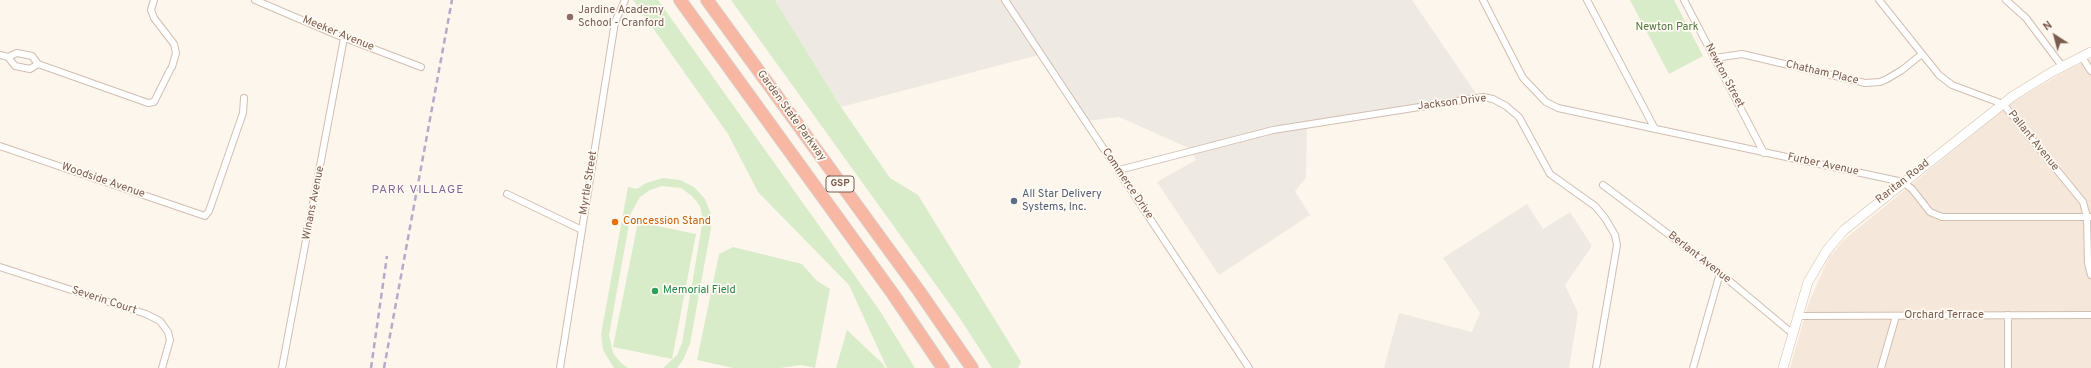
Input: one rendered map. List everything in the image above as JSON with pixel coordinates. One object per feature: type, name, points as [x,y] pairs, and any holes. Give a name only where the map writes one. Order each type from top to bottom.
[{"type":"highway","name":"Garden State Parkway","points":[[680,0],[892,294],[943,368]]},
{"type":"highway","name":"Garden State Parkway","points":[[707,0],[915,286],[972,368]]},
{"type":"main road","name":"Raritan Road","points":[[1783,368],[1808,282],[1827,250],[1854,221],[2003,104],[2062,66],[2091,52]]},
{"type":"street","points":[[8,57],[17,52],[32,56],[38,64],[151,104],[171,69],[176,53],[174,44],[154,18],[152,10],[154,0]]},
{"type":"street","name":"Meeker Avenue","points":[[255,0],[264,1],[344,38],[421,67]]},
{"type":"street","name":"Myrtle Street","points":[[560,368],[615,22],[625,0]]},
{"type":"street","name":"Commerce Drive","points":[[1005,0],[1249,368]]},
{"type":"street","name":"Furber Avenue","points":[[1484,0],[1524,78],[1546,102],[1558,108],[1903,182]]},
{"type":"street","points":[[1587,0],[1655,129]]},
{"type":"street","name":"Newton Street","points":[[1684,0],[1764,153]]},
{"type":"street","name":"Pallant Avenue","points":[[1879,0],[1939,75],[1952,85],[2003,104],[2083,202],[2089,217]]},
{"type":"street","points":[[2006,0],[2026,18],[2062,66]]},
{"type":"street","name":"Winans Avenue","points":[[282,368],[344,38]]},
{"type":"street","name":"Chatham Place","points":[[1715,58],[1742,54],[1865,83],[1880,82],[1887,79],[1902,70],[1922,54]]},
{"type":"street","points":[[0,55],[8,57],[15,66],[30,69],[38,64]]},
{"type":"street","points":[[2081,56],[2091,71]]},
{"type":"street","name":"Jackson Drive","points":[[1119,170],[1273,130],[1483,97],[1493,99],[1506,106],[1519,117],[1550,174],[1595,206],[1616,235],[1617,245],[1596,368]]},
{"type":"street","name":"Woodside Avenue","points":[[0,146],[206,216],[243,112],[244,98]]},
{"type":"street","points":[[1903,182],[1912,189],[1930,212],[1942,217],[2089,217],[2087,250],[2091,275]]},
{"type":"street","name":"Berlant Avenue","points":[[1604,185],[1720,273],[1793,334]]},
{"type":"street","points":[[507,194],[582,230]]},
{"type":"street","name":"Severin Court","points":[[0,267],[146,314],[160,321],[168,332],[170,340],[162,368]]},
{"type":"street","points":[[1693,368],[1720,273]]},
{"type":"street","points":[[2008,315],[2008,368]]},
{"type":"street","name":"Orchard Terrace","points":[[1798,316],[2091,315]]},
{"type":"street","points":[[1881,368],[1896,316]]},
{"type":"shaded area","points":[[775,0],[1412,0],[1477,95],[1307,123],[1306,178],[1295,191],[1310,215],[1219,275],[1157,182],[1196,160],[1191,149],[1119,117],[1086,121],[1042,54],[841,107]]},
{"type":"shaded area","points":[[2091,58],[2091,368],[1790,368],[1808,305],[1829,257],[1845,239],[2010,104]]},
{"type":"shaded area","points":[[1527,204],[1543,229],[1570,212],[1592,246],[1565,285],[1578,313],[1569,368],[1384,368],[1399,313],[1472,332],[1480,313],[1443,258]]},
{"type":"green space","points":[[633,0],[658,0],[880,311],[915,368],[887,368],[849,285],[758,192],[728,134]]},
{"type":"green space","points":[[731,0],[775,0],[841,107],[890,178],[918,195],[1021,362],[1018,368],[992,368],[959,317]]},
{"type":"green space","name":"Newton Park","points":[[1630,0],[1674,0],[1703,56],[1669,74]]},
{"type":"green space","points":[[663,178],[680,180],[694,187],[705,199],[711,214],[711,228],[690,344],[683,360],[677,368],[663,368],[677,355],[682,343],[703,219],[700,206],[692,196],[681,188],[662,186],[650,190],[640,197],[631,213],[609,335],[613,353],[621,363],[628,368],[614,368],[603,350],[601,334],[628,187],[637,189],[646,183]]},
{"type":"green space","name":"Memorial Field","points":[[638,222],[696,234],[672,359],[613,347]]},
{"type":"green space","points":[[733,247],[802,264],[816,280],[830,289],[815,368],[801,365],[780,368],[733,368],[697,360],[719,254]]},
{"type":"green space","points":[[847,330],[883,364],[885,368],[836,368]]},
{"type":"railway","points":[[384,368],[452,0]]},
{"type":"railway","points":[[371,368],[387,256]]},
{"type":"place","name":"Jardine Academy School - Cranford","points":[[570,17]]},
{"type":"place","name":"All Star Delivery Systems, Inc.","points":[[1014,201]]},
{"type":"place","name":"Concession Stand","points":[[615,222]]},
{"type":"place","name":"Memorial Field","points":[[655,291]]},
{"type":"district","name":"PARK VILLAGE","points":[[418,191]]}]
